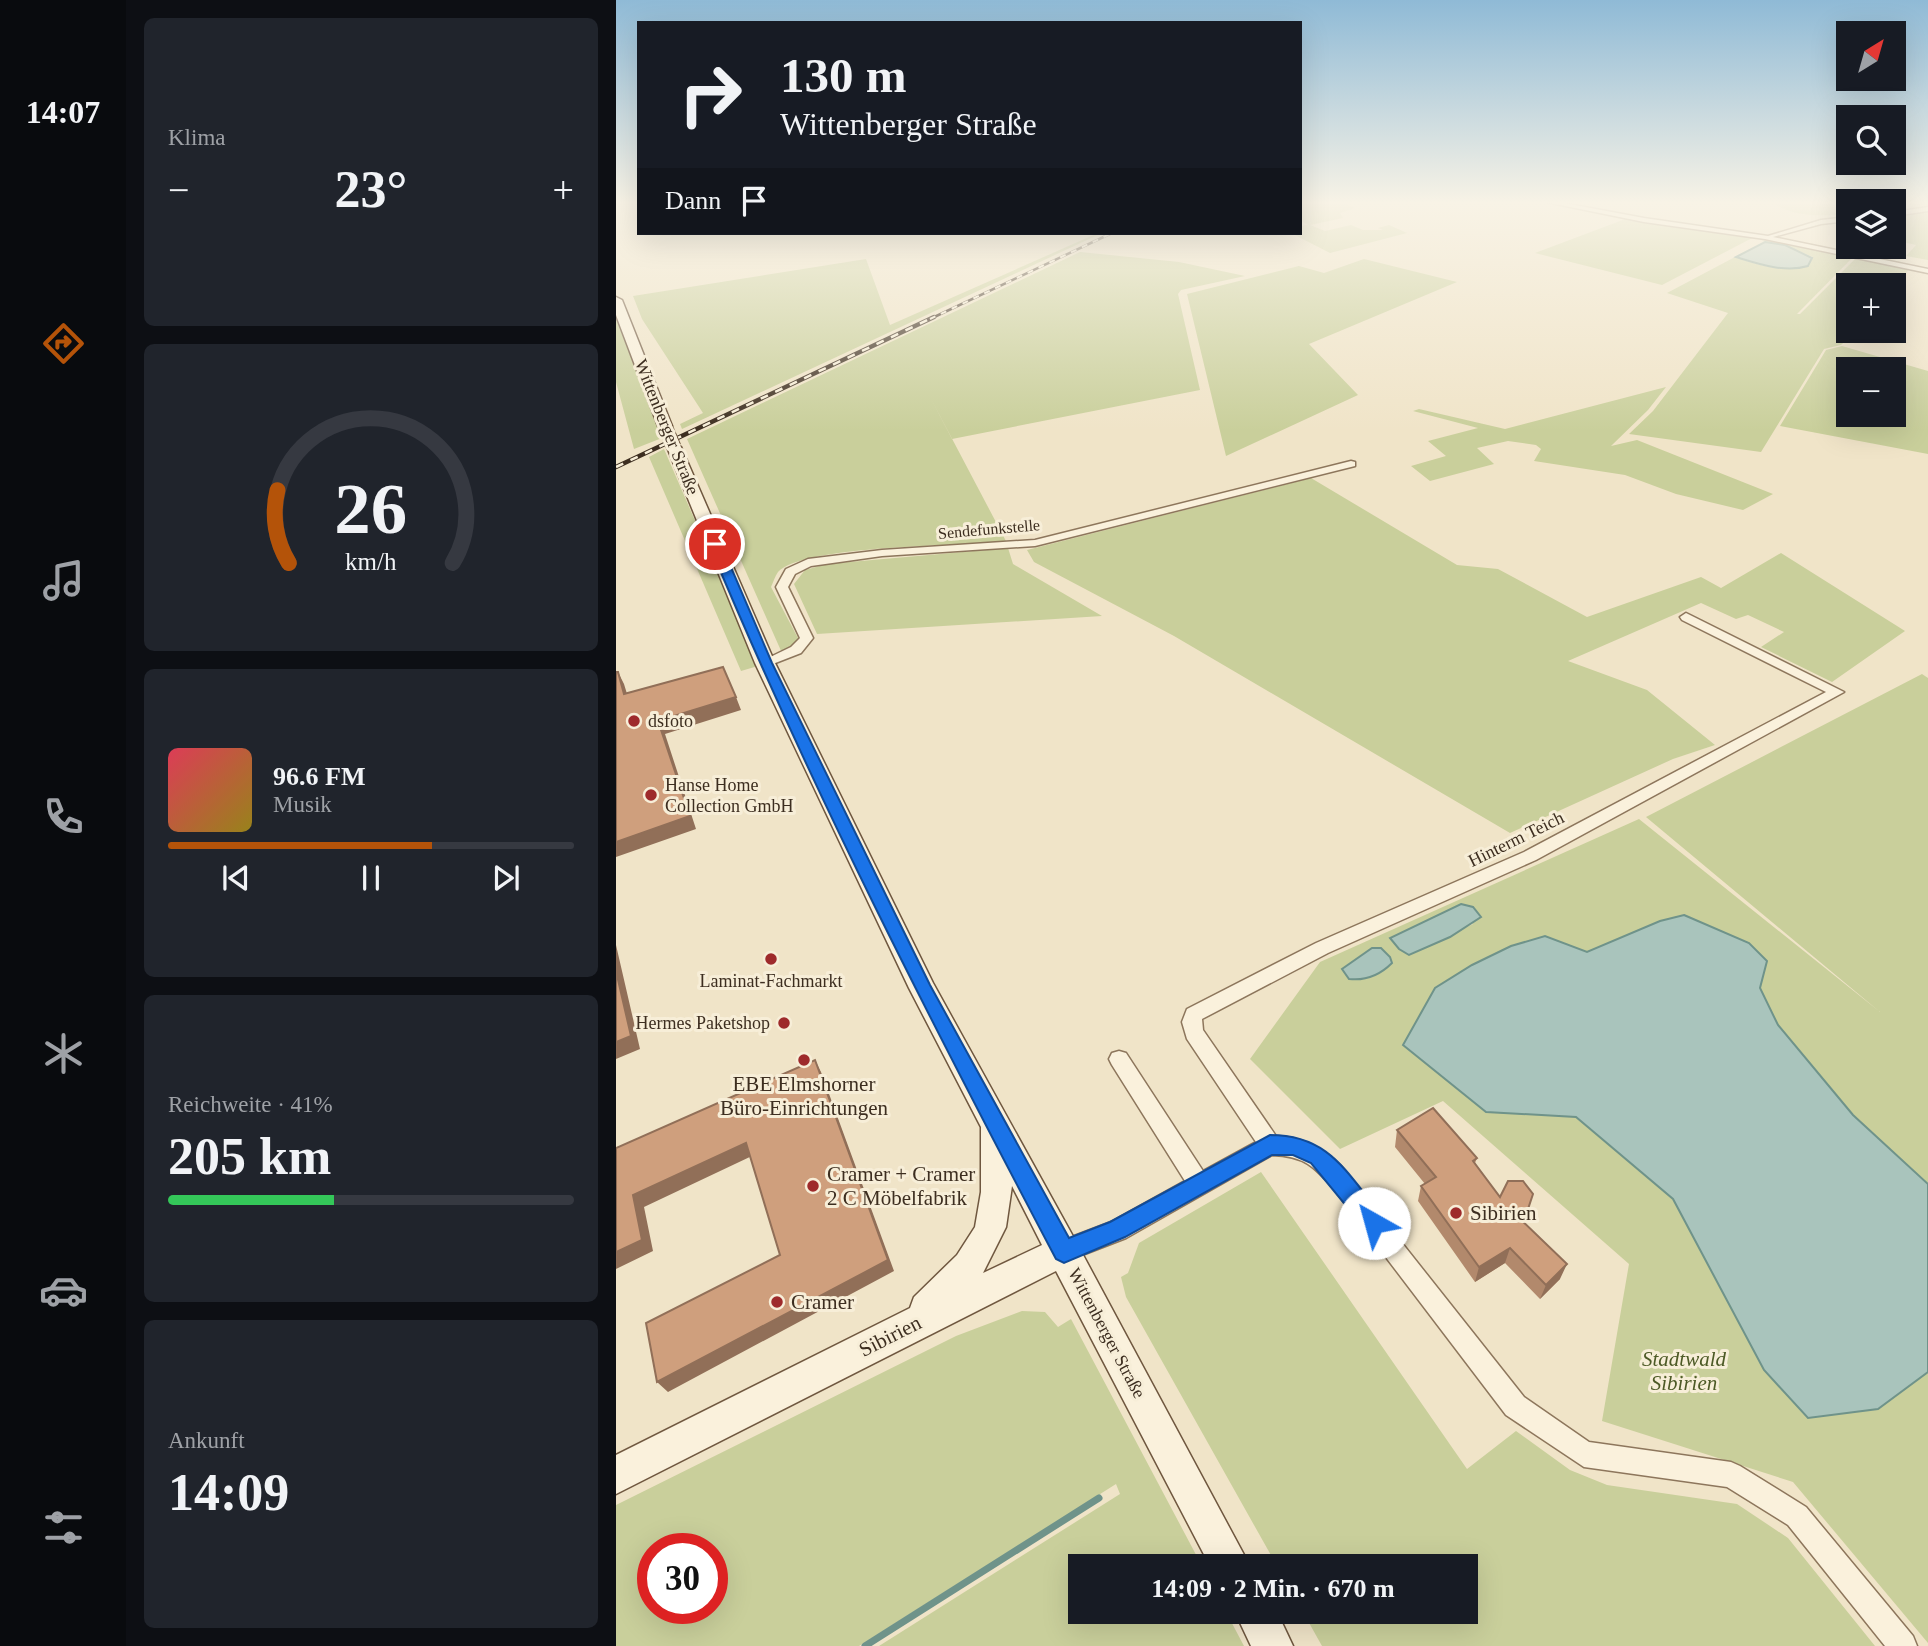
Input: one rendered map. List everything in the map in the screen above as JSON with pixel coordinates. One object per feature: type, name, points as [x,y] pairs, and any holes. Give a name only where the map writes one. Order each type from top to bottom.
[{"type":"main road","name":"Wittenberger Straße","points":[[616,300],[665,426],[765,663],[922,988],[1225,1554]]},
{"type":"main road","points":[[899,1331],[937,1299],[969,1266],[986,1239],[996,1200],[996,1123]]},
{"type":"main road","name":"Sibirien","points":[[616,1475],[899,1331],[1064,1251]]},
{"type":"main road","points":[[1261,1624],[1273,1646]]},
{"type":"street","name":"Sendefunkstelle","points":[[765,663],[796,650],[807,638],[782,587],[790,572],[808,563],[882,554],[1035,543],[1351,464]]},
{"type":"street","name":"Hinterm Teich","points":[[1270,1145],[1194,1032],[1191,1022],[1194,1014],[1322,948],[1530,856],[1837,692],[1686,617]]},
{"type":"street","points":[[1119,1059],[1199,1184]]},
{"type":"street","name":"Sibirien","points":[[1064,1251],[1118,1230],[1270,1145]]},
{"type":"street","points":[[1270,1145],[1294,1145],[1319,1156],[1516,1406],[1584,1454],[1731,1475],[1786,1509],[1797,1516],[1903,1646]]},
{"type":"green space","points":[[748,278],[873,278],[890,325],[997,278],[1006,278],[682,429],[680,424],[703,413],[642,319],[633,296]]},
{"type":"green space","points":[[1026,278],[1237,278],[1181,290],[1178,294],[1200,390],[952,439],[1007,543],[850,551],[793,563],[778,572],[771,587],[799,640],[782,653],[687,439]]},
{"type":"green space","points":[[1252,278],[1440,278],[1457,282],[1309,344],[1358,395],[1226,456],[1187,294]]},
{"type":"green space","points":[[1633,278],[1676,278],[1662,285]]},
{"type":"green space","points":[[1696,278],[1833,278],[1797,314],[1800,314],[1836,278],[1836,343],[1843,343],[1824,349],[1761,452],[1629,434],[1653,411],[1728,313],[1667,293]]},
{"type":"green space","points":[[616,319],[662,438],[634,449],[616,382]]},
{"type":"green space","points":[[1842,346],[1880,357],[1836,357],[1836,427],[1906,427],[1906,365],[1928,371],[1928,454],[1780,426],[1826,350]]},
{"type":"green space","points":[[1666,387],[1648,410],[1611,446],[1637,440],[1773,494],[1743,510],[1676,494],[1625,475],[1534,461],[1541,449],[1536,445],[1508,441],[1477,448],[1494,464],[1430,481],[1411,466],[1446,456],[1428,441],[1478,428],[1413,411],[1419,409],[1505,429]]},
{"type":"green space","points":[[664,449],[758,666],[741,671],[649,457]]},
{"type":"green space","points":[[1311,478],[1457,565],[1498,569],[1587,617],[1701,577],[1721,588],[1781,553],[1905,631],[1832,682],[1761,647],[1784,632],[1748,615],[1736,619],[1701,603],[1568,661],[1647,690],[1715,745],[1673,759],[1510,833],[1174,636],[1034,562],[1027,550]]},
{"type":"green space","points":[[1008,548],[1013,564],[1102,616],[817,634],[794,584],[805,570],[827,564]]},
{"type":"green space","name":"Stadtwald Sibirien","points":[[1922,674],[1928,678],[1928,1184],[1853,1115],[1778,1025],[1760,987],[1660,921],[1587,952],[1545,936],[1511,946],[1472,965],[1486,1112],[1576,1117],[1674,1199],[1764,1370],[1878,1409],[1928,1372],[1928,1643],[1793,1482],[1602,1421],[1629,1264],[1443,1101],[1340,1149],[1250,1059],[1320,962],[1639,819],[1880,1012],[1646,817]],"holes":[[[1461,904],[1473,924],[1409,955],[1390,938]]]},
{"type":"green space","points":[[1261,1172],[1467,1469],[1516,1431],[1570,1470],[1607,1485],[1737,1504],[1788,1538],[1875,1646],[1322,1646],[1310,1624],[1478,1624],[1478,1554],[1270,1554],[1126,1297],[1121,1277],[1128,1273],[1139,1243]]},
{"type":"green space","points":[[1022,1311],[1045,1312],[1058,1327],[1071,1319],[1196,1554],[1068,1554],[1068,1624],[1232,1624],[1244,1646],[879,1646],[1120,1494],[1116,1484],[859,1646],[616,1646],[616,1505],[956,1336]]},
{"type":"water","points":[[1461,904],[1473,907],[1481,917],[1450,937],[1409,955],[1399,949],[1390,938]]},
{"type":"water","points":[[1684,915],[1749,943],[1767,961],[1760,988],[1778,1025],[1853,1115],[1928,1184],[1928,1372],[1878,1409],[1808,1418],[1764,1370],[1673,1199],[1576,1117],[1486,1112],[1403,1045],[1435,988],[1472,965],[1511,946],[1545,936],[1587,952],[1660,921]]},
{"type":"water","points":[[1372,948],[1381,948],[1392,963],[1372,976],[1349,979],[1342,969]]},
{"type":"building","points":[[723,667],[736,697],[658,721],[690,816],[616,842],[616,672],[624,694]]},
{"type":"building","points":[[616,971],[631,1036],[616,1042]]},
{"type":"building","points":[[815,1060],[888,1260],[657,1382],[646,1323],[780,1255],[746,1143],[633,1195],[642,1240],[616,1252],[616,1148]]},
{"type":"building","name":"Sibirien","points":[[1433,1108],[1477,1158],[1473,1161],[1500,1197],[1508,1181],[1523,1181],[1533,1194],[1528,1209],[1512,1211],[1567,1264],[1546,1285],[1510,1248],[1479,1267],[1421,1186],[1436,1177],[1397,1130]]},
{"type":"waterway","points":[[865,1646],[1099,1498]]},
{"type":"railway","points":[[930,319],[1017,278]]},
{"type":"railway","points":[[616,467],[934,317]]},
{"type":"place","name":"dsfoto","points":[[634,721]]},
{"type":"place","name":"Hanse Home Collection GmbH","points":[[651,795]]},
{"type":"place","name":"Laminat-Fachmarkt","points":[[771,959]]},
{"type":"place","name":"Hermes Paketshop","points":[[784,1023]]},
{"type":"place","name":"EBE Elmshorner Büro-Einrichtungen","points":[[804,1060]]},
{"type":"place","name":"Cramer + Cramer 2 C Möbelfabrik","points":[[813,1186]]},
{"type":"place","name":"Sibirien","points":[[1456,1213]]},
{"type":"place","name":"Cramer","points":[[777,1302]]},
{"type":"route","points":[[715,544],[765,663],[922,988],[1064,1251],[1118,1230],[1270,1145],[1294,1145],[1319,1156],[1374,1223]]}]
